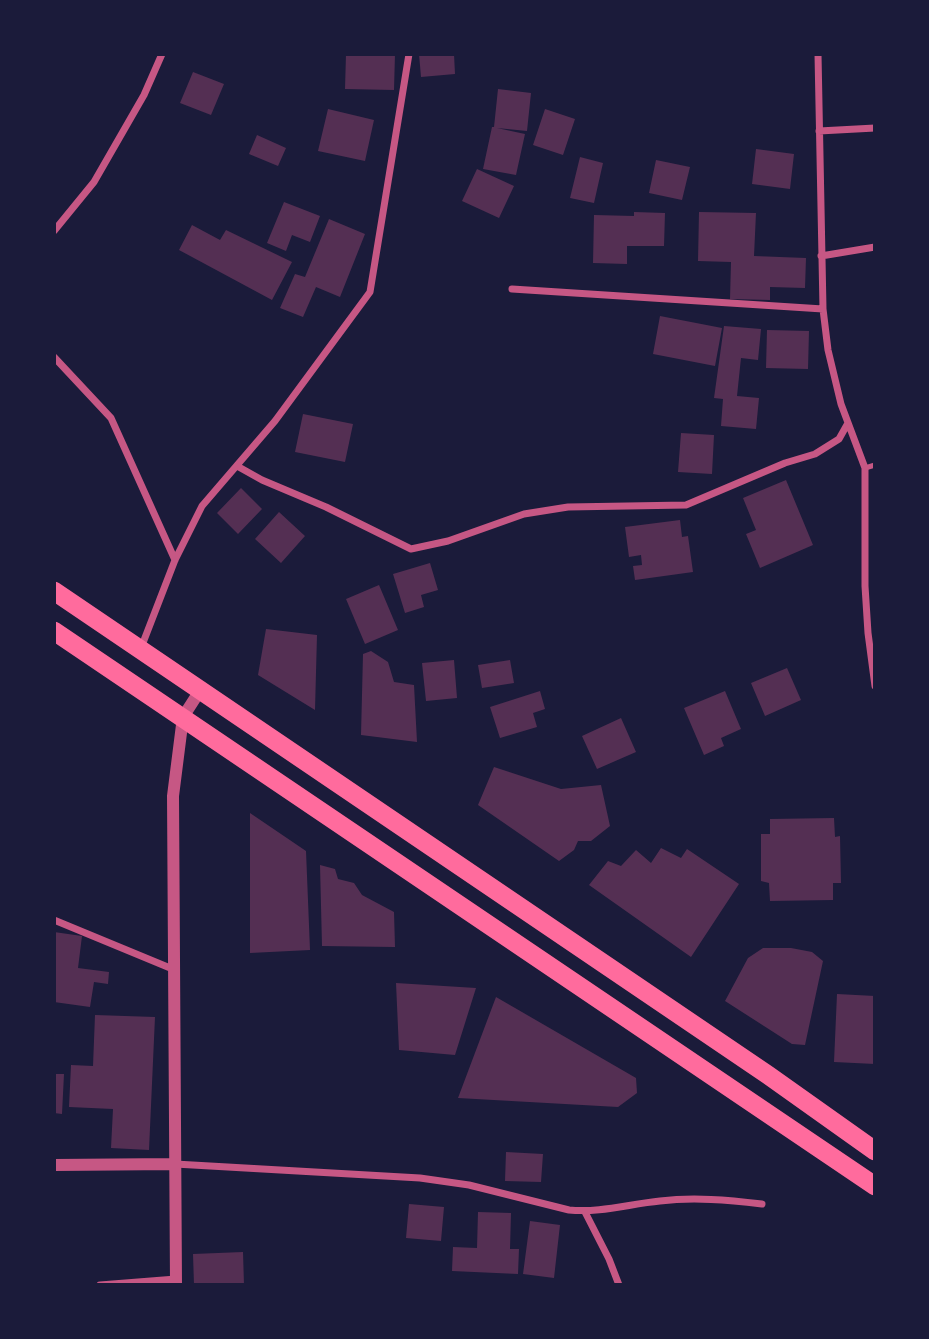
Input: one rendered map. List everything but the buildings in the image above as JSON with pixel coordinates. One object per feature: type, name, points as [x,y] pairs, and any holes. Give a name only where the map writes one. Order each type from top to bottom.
[{"type":"highway","points":[[54,591],[768,1075],[875,1151]]},
{"type":"highway","points":[[54,631],[875,1186]]},
{"type":"street","points":[[54,231],[94,182],[144,95],[162,54]]},
{"type":"street","points":[[141,648],[175,560],[202,506],[275,421],[370,292],[409,54]]},
{"type":"street","points":[[818,54],[823,309],[828,350],[841,404],[865,467],[865,586],[875,686]]},
{"type":"street","points":[[819,131],[875,128]]},
{"type":"street","points":[[821,256],[875,247]]},
{"type":"street","points":[[512,289],[823,309]]},
{"type":"street","points":[[54,357],[111,418],[175,560]]},
{"type":"street","points":[[237,466],[411,549],[448,541],[524,514],[568,507],[686,505],[785,463],[815,454],[839,439],[848,423]]},
{"type":"street","points":[[100,1285],[176,1282],[173,796],[183,717],[201,689]]},
{"type":"street","points":[[54,920],[175,970]]},
{"type":"street","points":[[54,1165],[174,1164],[420,1178],[469,1185],[584,1212],[669,1200],[726,1200],[762,1204]]},
{"type":"street","points":[[584,1212],[609,1259],[619,1285]]},
{"type":"lane","points":[[865,467],[875,466]]}]
